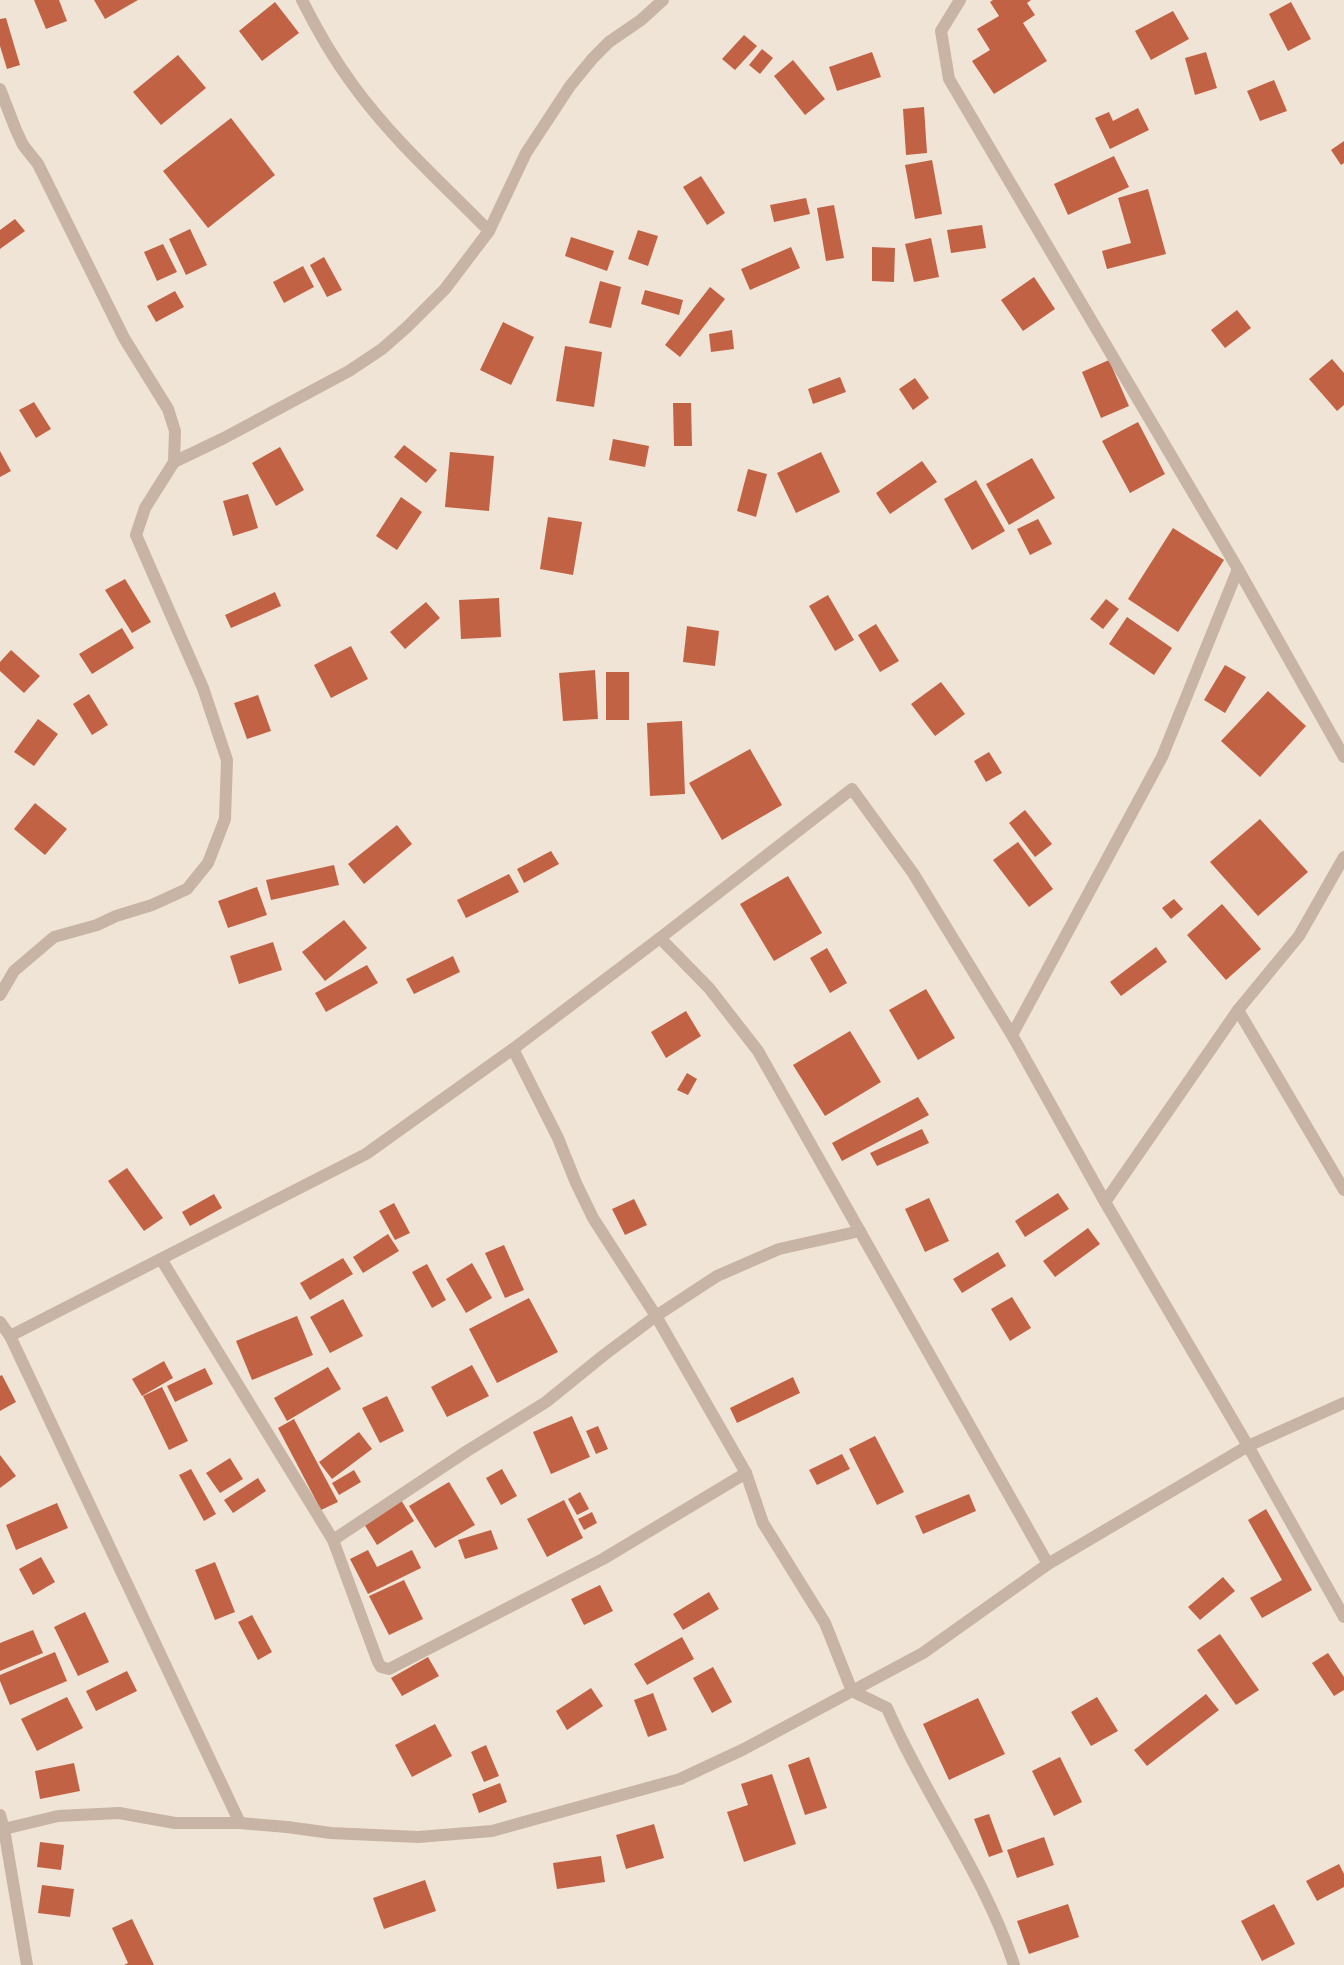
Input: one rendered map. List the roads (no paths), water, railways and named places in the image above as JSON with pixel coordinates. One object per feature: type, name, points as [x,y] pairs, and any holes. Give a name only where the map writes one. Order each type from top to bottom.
[{"type":"street","points":[[302,0],[326,46],[360,94],[399,139],[489,231]]},
{"type":"street","points":[[174,462],[224,438],[349,371],[382,349],[407,327],[445,289],[489,231],[526,153],[570,86],[609,42],[640,20],[662,0]]},
{"type":"street","points":[[960,0],[941,31],[949,79],[1238,569],[1344,757]]},
{"type":"street","points":[[0,90],[23,145],[38,164],[124,338],[168,409],[175,431],[174,462],[145,508],[136,535],[203,688],[227,760],[225,819],[208,863],[187,889],[152,905],[116,916],[97,925],[54,937],[14,971],[0,995]]},
{"type":"street","points":[[1012,1034],[1162,757],[1238,569]]},
{"type":"street","points":[[10,1336],[366,1154],[513,1048],[660,938],[852,789],[913,874],[1012,1034],[1105,1202],[1248,1446],[1344,1617]]},
{"type":"street","points":[[1105,1202],[1238,1010],[1299,936],[1344,857]]},
{"type":"street","points":[[660,938],[709,988],[758,1051],[1048,1564]]},
{"type":"street","points":[[1238,1010],[1344,1190]]},
{"type":"street","points":[[513,1048],[558,1138],[576,1183],[593,1218],[656,1316],[746,1473],[763,1522],[825,1624],[852,1691],[887,1708],[900,1740],[957,1842],[1004,1936],[1014,1965]]},
{"type":"street","points":[[333,1540],[467,1450],[546,1402],[656,1316],[717,1276],[779,1249],[860,1231]]},
{"type":"street","points":[[161,1259],[333,1540],[381,1667],[389,1669],[603,1559],[746,1473]]},
{"type":"street","points":[[0,1322],[10,1336],[240,1823]]},
{"type":"street","points":[[4,1829],[58,1816],[119,1813],[176,1823],[240,1823],[287,1826],[331,1832],[418,1837],[492,1831],[680,1779],[744,1749],[923,1653],[1048,1564],[1248,1446],[1344,1403]]},
{"type":"street","points":[[0,1815],[27,1965]]}]
